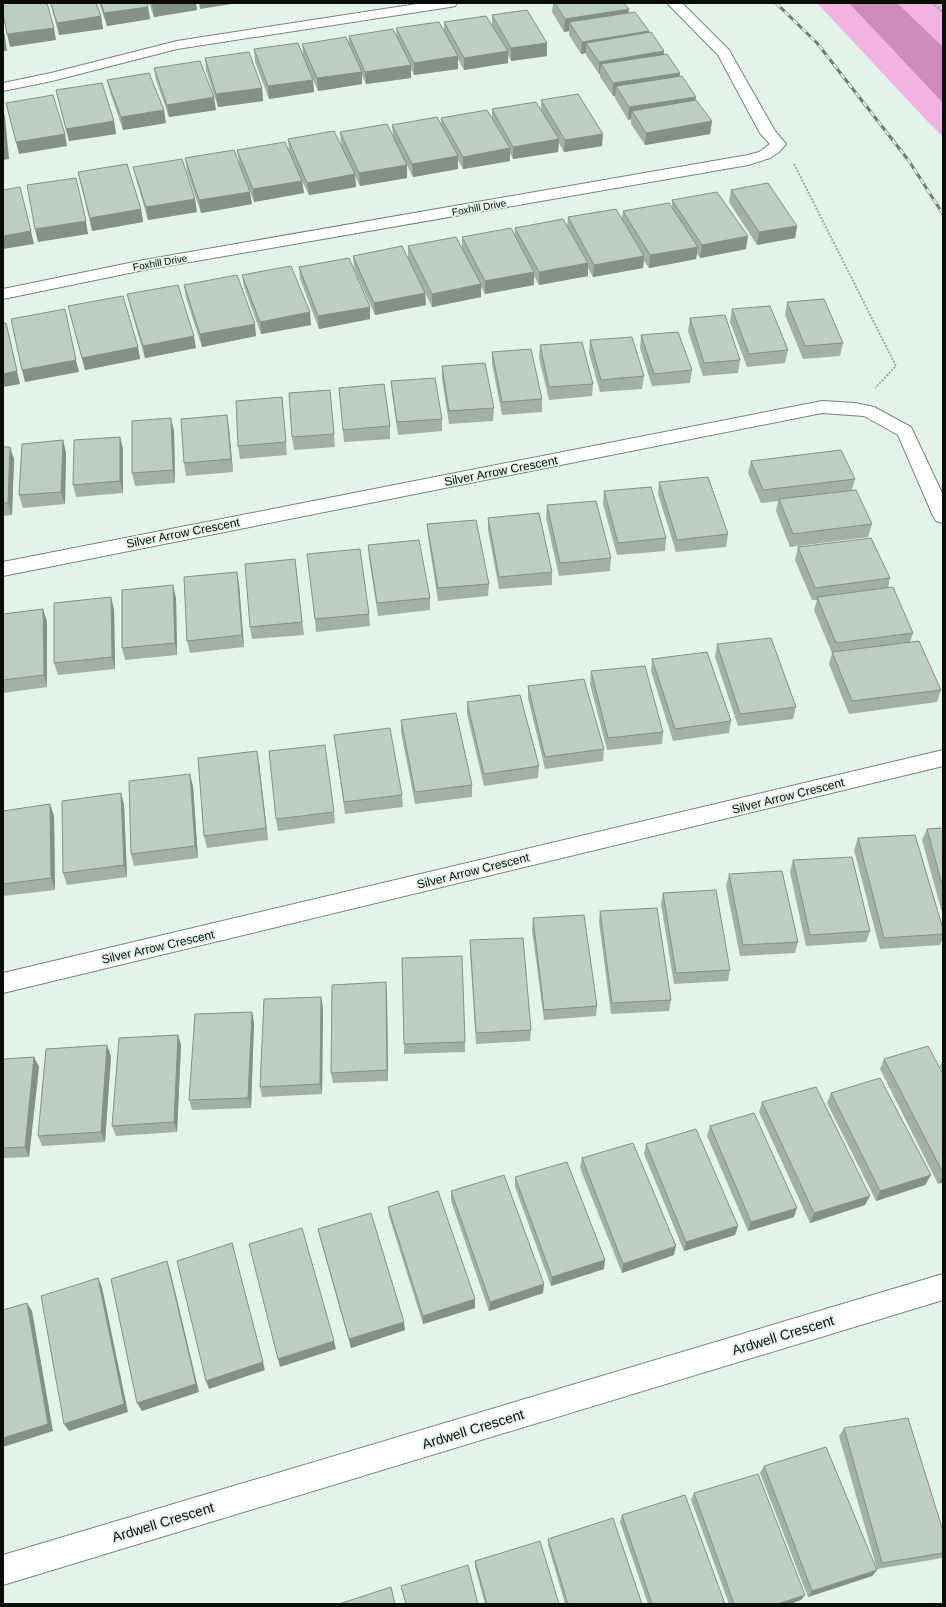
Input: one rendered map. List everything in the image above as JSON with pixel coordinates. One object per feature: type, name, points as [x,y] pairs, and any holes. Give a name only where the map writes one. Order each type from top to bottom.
[{"type":"street","points":[[3,87],[52,77],[177,45],[450,3]]},
{"type":"street","name":"Foxhill Drive","points":[[3,294],[144,265],[761,157],[771,152],[778,144],[768,133],[724,54],[674,3]]},
{"type":"street","name":"Silver Arrow Crescent","points":[[3,569],[822,407],[855,408],[868,411],[904,431],[943,516]]},
{"type":"street","name":"Silver Arrow Crescent","points":[[3,983],[943,758]]},
{"type":"street","name":"Ardwell Crescent","points":[[3,1570],[943,1287]]},
{"type":"path","points":[[932,3],[943,12]]},
{"type":"path","points":[[761,157],[793,162],[896,366],[855,408]]},
{"type":"shaded area","points":[[817,3],[943,3],[943,137],[930,124]]},
{"type":"shaded area","points":[[849,3],[897,3],[943,47],[943,103]]},
{"type":"building","points":[[3,3],[47,3],[54,28],[7,34],[3,14]]},
{"type":"building","points":[[51,3],[96,3],[101,16],[57,23]]},
{"type":"building","points":[[101,3],[147,3],[148,7],[104,13]]},
{"type":"building","points":[[555,3],[624,3],[629,9],[565,19]]},
{"type":"building","points":[[527,10],[547,43],[511,48],[492,15]]},
{"type":"building","points":[[635,12],[649,31],[582,42],[569,22]]},
{"type":"building","points":[[486,16],[508,51],[464,58],[444,22]]},
{"type":"building","points":[[439,22],[458,56],[414,63],[396,28]]},
{"type":"building","points":[[393,29],[411,65],[365,72],[349,36]]},
{"type":"building","points":[[651,32],[664,51],[599,62],[586,43]]},
{"type":"building","points":[[346,37],[362,72],[317,78],[302,44]]},
{"type":"building","points":[[298,43],[313,80],[268,86],[254,49]]},
{"type":"building","points":[[249,52],[262,88],[216,94],[205,58]]},
{"type":"building","points":[[667,54],[680,73],[613,83],[601,64]]},
{"type":"building","points":[[200,61],[214,97],[167,105],[154,68]]},
{"type":"building","points":[[149,73],[164,110],[121,117],[107,80]]},
{"type":"building","points":[[682,76],[696,97],[629,107],[616,86]]},
{"type":"building","points":[[102,83],[114,121],[66,129],[56,90]]},
{"type":"building","points":[[578,94],[603,134],[565,140],[541,100]]},
{"type":"building","points":[[53,95],[65,134],[16,142],[6,103]]},
{"type":"building","points":[[696,100],[712,121],[646,133],[632,111]]},
{"type":"building","points":[[536,102],[559,139],[513,147],[492,109]]},
{"type":"building","points":[[487,110],[510,148],[463,157],[441,118]]},
{"type":"building","points":[[437,117],[458,156],[412,164],[392,125]]},
{"type":"building","points":[[3,118],[5,147],[3,147]]},
{"type":"building","points":[[387,124],[407,165],[359,173],[340,132]]},
{"type":"building","points":[[334,131],[355,174],[307,183],[288,139]]},
{"type":"building","points":[[285,142],[302,181],[253,189],[237,150]]},
{"type":"building","points":[[234,150],[250,192],[199,200],[185,158]]},
{"type":"building","points":[[182,159],[195,199],[146,207],[133,167]]},
{"type":"building","points":[[127,164],[141,209],[90,218],[78,172]]},
{"type":"building","points":[[76,178],[86,221],[35,229],[27,185]]},
{"type":"building","points":[[768,183],[797,226],[759,232],[731,190]]},
{"type":"building","points":[[20,187],[31,231],[3,236],[3,190]]},
{"type":"building","points":[[717,192],[748,236],[702,245],[672,200]]},
{"type":"building","points":[[669,203],[698,247],[650,255],[623,211]]},
{"type":"building","points":[[616,209],[644,256],[594,265],[568,217]]},
{"type":"building","points":[[563,219],[588,263],[539,272],[515,228]]},
{"type":"building","points":[[511,228],[534,272],[485,281],[462,237]]},
{"type":"building","points":[[456,237],[481,284],[432,294],[408,246]]},
{"type":"building","points":[[402,246],[425,293],[374,303],[353,256]]},
{"type":"building","points":[[349,258],[370,307],[318,316],[299,267]]},
{"type":"building","points":[[291,266],[310,312],[260,322],[242,275]]},
{"type":"building","points":[[237,275],[255,324],[200,334],[184,285]]},
{"type":"building","points":[[178,285],[194,336],[143,346],[127,294]]},
{"type":"building","points":[[123,296],[138,347],[82,358],[68,306]]},
{"type":"building","points":[[824,299],[843,343],[805,346],[787,302]]},
{"type":"building","points":[[770,306],[788,350],[749,354],[732,309]]},
{"type":"building","points":[[65,309],[76,360],[22,370],[11,319]]},
{"type":"building","points":[[725,315],[740,360],[704,363],[690,318]]},
{"type":"building","points":[[3,323],[6,323],[17,371],[3,374]]},
{"type":"building","points":[[678,332],[692,370],[654,374],[641,335]]},
{"type":"building","points":[[632,337],[644,376],[601,380],[590,340]]},
{"type":"building","points":[[582,342],[593,384],[549,387],[540,345]]},
{"type":"building","points":[[531,349],[542,399],[502,402],[492,352]]},
{"type":"building","points":[[485,363],[494,408],[449,411],[442,366]]},
{"type":"building","points":[[435,378],[442,419],[397,422],[391,381]]},
{"type":"building","points":[[384,384],[390,426],[343,430],[339,388]]},
{"type":"building","points":[[330,390],[334,434],[292,437],[289,393]]},
{"type":"building","points":[[282,397],[286,442],[238,446],[236,401]]},
{"type":"building","points":[[227,415],[231,459],[184,463],[181,419]]},
{"type":"building","points":[[171,418],[173,470],[132,473],[132,421]]},
{"type":"building","points":[[120,437],[120,481],[73,485],[74,440]]},
{"type":"building","points":[[63,440],[61,492],[19,495],[22,444]]},
{"type":"building","points":[[3,447],[10,447],[8,503],[3,503]]},
{"type":"building","points":[[841,450],[855,479],[763,490],[751,461]]},
{"type":"building","points":[[708,477],[728,534],[677,540],[659,482]]},
{"type":"building","points":[[651,487],[666,538],[618,543],[604,491]]},
{"type":"building","points":[[856,490],[872,524],[793,534],[779,499]]},
{"type":"building","points":[[596,501],[611,558],[560,563],[547,505]]},
{"type":"building","points":[[539,513],[552,572],[499,577],[488,518]]},
{"type":"building","points":[[476,520],[489,584],[438,588],[427,524]]},
{"type":"building","points":[[871,538],[890,578],[815,588],[798,547]]},
{"type":"building","points":[[419,540],[430,598],[377,603],[368,545]]},
{"type":"building","points":[[360,549],[369,614],[315,619],[307,554]]},
{"type":"building","points":[[295,559],[302,622],[250,627],[245,564]]},
{"type":"building","points":[[237,572],[242,635],[187,641],[184,577]]},
{"type":"building","points":[[173,585],[175,643],[122,648],[122,590]]},
{"type":"building","points":[[893,587],[913,633],[836,643],[817,597]]},
{"type":"building","points":[[111,597],[112,657],[54,663],[54,603]]},
{"type":"building","points":[[43,609],[44,675],[3,680],[3,614]]},
{"type":"building","points":[[771,638],[796,707],[740,714],[717,644]]},
{"type":"building","points":[[919,641],[941,690],[852,701],[832,652]]},
{"type":"building","points":[[707,652],[731,721],[675,729],[652,659]]},
{"type":"building","points":[[645,666],[663,732],[608,738],[591,671]]},
{"type":"building","points":[[584,679],[604,749],[545,757],[528,686]]},
{"type":"building","points":[[520,695],[539,766],[484,774],[467,702]]},
{"type":"building","points":[[456,713],[472,785],[415,792],[401,720]]},
{"type":"building","points":[[390,728],[402,795],[344,802],[334,735]]},
{"type":"building","points":[[325,745],[334,812],[276,819],[269,751]]},
{"type":"building","points":[[257,751],[266,828],[204,836],[198,758]]},
{"type":"building","points":[[190,774],[195,846],[131,854],[129,781]]},
{"type":"building","points":[[121,793],[124,865],[63,873],[62,801]]},
{"type":"building","points":[[50,804],[51,878],[3,884],[3,811]]},
{"type":"building","points":[[943,828],[943,888],[927,829]]},
{"type":"building","points":[[915,835],[943,929],[943,934],[884,938],[858,838]]},
{"type":"building","points":[[852,857],[870,931],[810,935],[793,860]]},
{"type":"building","points":[[782,871],[798,942],[743,945],[729,874]]},
{"type":"building","points":[[716,890],[730,970],[676,973],[663,893]]},
{"type":"building","points":[[657,908],[671,1000],[612,1003],[600,911]]},
{"type":"building","points":[[584,915],[597,1006],[544,1010],[533,918]]},
{"type":"building","points":[[523,938],[531,1030],[476,1033],[470,940]]},
{"type":"building","points":[[462,956],[465,1042],[404,1044],[402,958]]},
{"type":"building","points":[[386,982],[387,1070],[331,1073],[332,985]]},
{"type":"building","points":[[321,997],[320,1084],[260,1087],[264,999]]},
{"type":"building","points":[[252,1012],[248,1098],[189,1100],[195,1014]]},
{"type":"building","points":[[178,1035],[174,1122],[112,1126],[119,1038]]},
{"type":"building","points":[[107,1045],[101,1132],[38,1136],[46,1049]]},
{"type":"building","points":[[928,1046],[943,1074],[943,1173],[884,1059]]},
{"type":"building","points":[[34,1057],[25,1147],[3,1148],[3,1059]]},
{"type":"building","points":[[880,1078],[931,1175],[880,1191],[831,1093]]},
{"type":"building","points":[[816,1087],[870,1196],[814,1213],[762,1102]]},
{"type":"building","points":[[754,1113],[797,1208],[751,1222],[710,1126]]},
{"type":"building","points":[[696,1129],[738,1226],[686,1242],[646,1144]]},
{"type":"building","points":[[633,1143],[676,1246],[623,1264],[582,1158]]},
{"type":"building","points":[[567,1162],[605,1260],[552,1277],[515,1177]]},
{"type":"building","points":[[504,1175],[544,1284],[490,1302],[451,1191]]},
{"type":"building","points":[[438,1191],[475,1299],[423,1316],[388,1207]]},
{"type":"building","points":[[371,1213],[404,1322],[349,1339],[318,1229]]},
{"type":"building","points":[[302,1228],[334,1341],[278,1359],[249,1244]]},
{"type":"building","points":[[232,1243],[263,1362],[206,1381],[177,1261]]},
{"type":"building","points":[[167,1261],[196,1384],[137,1403],[111,1279]]},
{"type":"building","points":[[98,1278],[124,1404],[64,1424],[41,1296]]},
{"type":"building","points":[[27,1303],[48,1424],[3,1438],[3,1310]]},
{"type":"building","points":[[908,1418],[943,1531],[943,1553],[882,1563],[844,1428]]},
{"type":"building","points":[[826,1447],[877,1570],[812,1591],[764,1466]]},
{"type":"building","points":[[758,1474],[805,1595],[777,1604],[734,1604],[694,1493]]},
{"type":"building","points":[[685,1495],[725,1604],[652,1604],[622,1515]]},
{"type":"building","points":[[613,1518],[642,1604],[568,1604],[548,1539]]},
{"type":"building","points":[[540,1541],[559,1604],[487,1604],[475,1561]]},
{"type":"building","points":[[468,1565],[478,1604],[406,1604],[401,1586]]},
{"type":"building","points":[[391,1587],[395,1604],[339,1604]]},
{"type":"railway","points":[[776,3],[817,43],[909,161],[943,214]]}]
